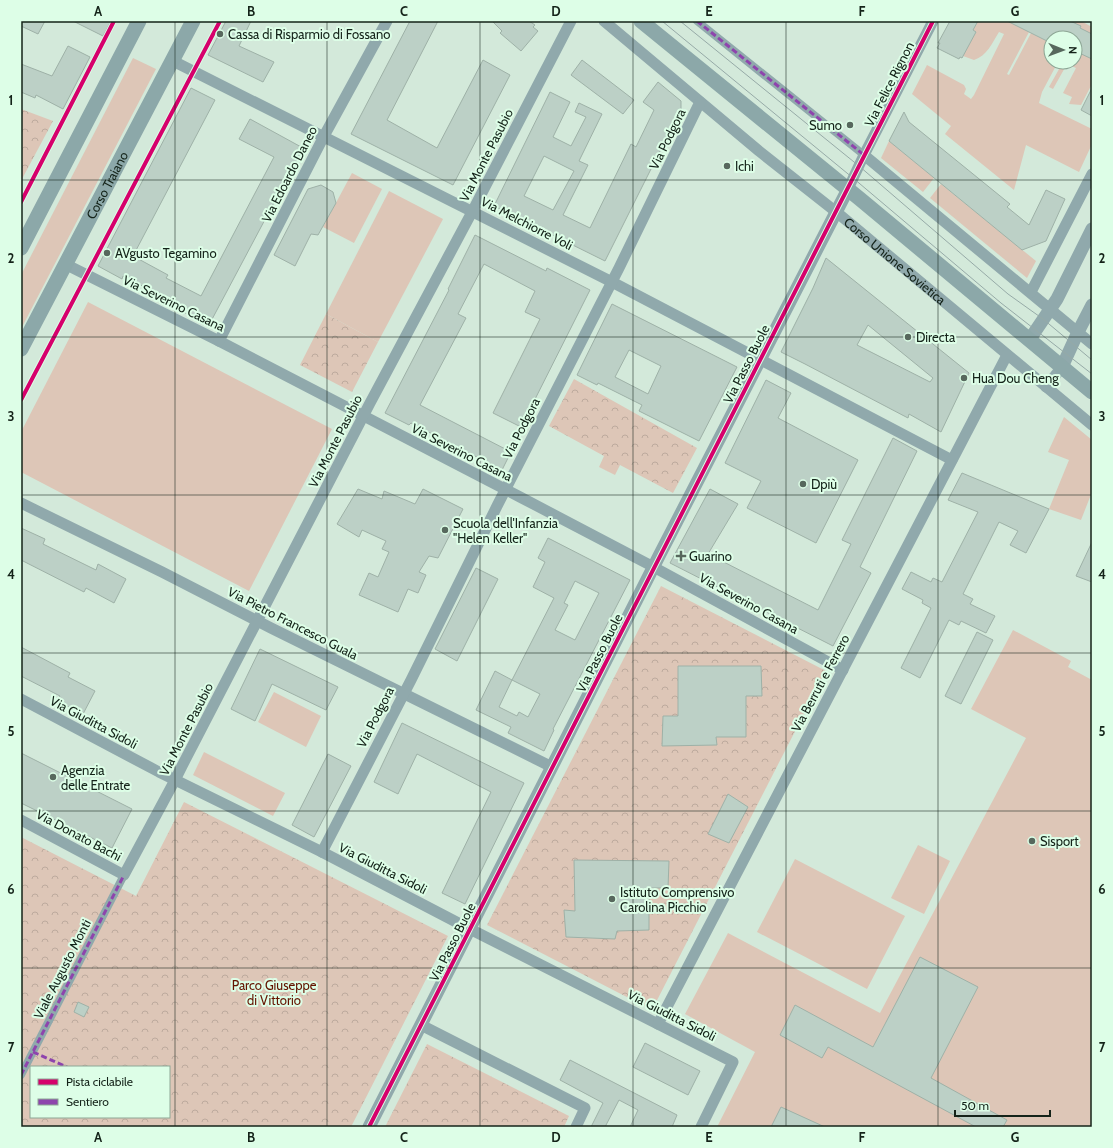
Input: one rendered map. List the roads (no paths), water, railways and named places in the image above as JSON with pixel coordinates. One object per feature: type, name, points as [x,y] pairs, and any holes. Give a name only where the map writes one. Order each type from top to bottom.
[{"type":"main road","points":[[21,248],[139,21]]},
{"type":"main road","name":"Corso Traiano","points":[[21,349],[193,21]]},
{"type":"main road","name":"Corso Unione Sovietica","points":[[641,21],[848,189],[1092,392]]},
{"type":"street","name":"Via Edoardo Daneo","points":[[219,341],[324,136],[387,21]]},
{"type":"street","name":"Via Monte Pasubio","points":[[124,875],[571,21]]},
{"type":"street","name":"Corso Unione Sovietica","points":[[604,21],[759,151],[836,211],[1092,425]]},
{"type":"street","points":[[697,21],[864,155],[1092,344]]},
{"type":"street","name":"Via Felice Rignon","points":[[864,155],[933,21]]},
{"type":"street","name":"Via Melchiorre Voli","points":[[173,61],[612,282],[760,359]]},
{"type":"street","name":"Via Podgora","points":[[322,852],[612,282],[700,102]]},
{"type":"street","points":[[848,189],[864,155]]},
{"type":"street","points":[[1030,292],[1092,174]]},
{"type":"street","name":"Via Passo Buole","points":[[369,1127],[653,567],[848,189]]},
{"type":"street","points":[[1030,339],[1057,299],[1092,229]]},
{"type":"street","name":"Via Severino Casana","points":[[65,264],[219,341],[653,567],[843,670]]},
{"type":"street","points":[[1046,387],[1062,367],[1092,305]]},
{"type":"street","name":"Via Berruti e Ferrero","points":[[658,1024],[1007,355]]},
{"type":"street","name":"Via Passo Buole","points":[[760,359],[952,460]]},
{"type":"street","name":"Via Pietro Francesco Guala","points":[[21,503],[552,767]]},
{"type":"street","name":"Via Giuditta Sidoli","points":[[21,699],[175,780],[322,852],[470,929],[733,1062],[700,1127]]},
{"type":"street","name":"Via Donato Bachi","points":[[21,820],[124,875]]},
{"type":"street","name":"Viale Augusto Monti","points":[[21,1075],[124,875]]},
{"type":"street","points":[[421,1025],[585,1108],[576,1127]]},
{"type":"tram line","points":[[662,21],[853,178],[1001,303],[1092,374]]},
{"type":"tram line","points":[[680,21],[859,166],[1008,294],[1043,319],[1092,360]]},
{"type":"place","name":"Cassa di Risparmio di Fossano","points":[[220,34]]},
{"type":"place","name":"Sumo","points":[[850,125]]},
{"type":"place","name":"Ichi","points":[[727,166]]},
{"type":"place","name":"AVgusto Tegamino","points":[[107,253]]},
{"type":"place","name":"Directa","points":[[908,337]]},
{"type":"place","name":"Hua Dou Cheng","points":[[964,378]]},
{"type":"place","name":"Dpiù","points":[[803,484]]},
{"type":"place","name":"Scuola dell'Infanzia \"Helen Keller\"","points":[[445,530]]},
{"type":"place","name":"Guarino","points":[[681,556]]},
{"type":"place","name":"Agenzia delle Entrate","points":[[53,777]]},
{"type":"place","name":"Sisport","points":[[1032,841]]},
{"type":"place","name":"Istituto Comprensivo Carolina Picchio","points":[[612,899]]},
{"type":"park label","name":"Parco Giuseppe di Vittorio","points":[[274,992]]}]
